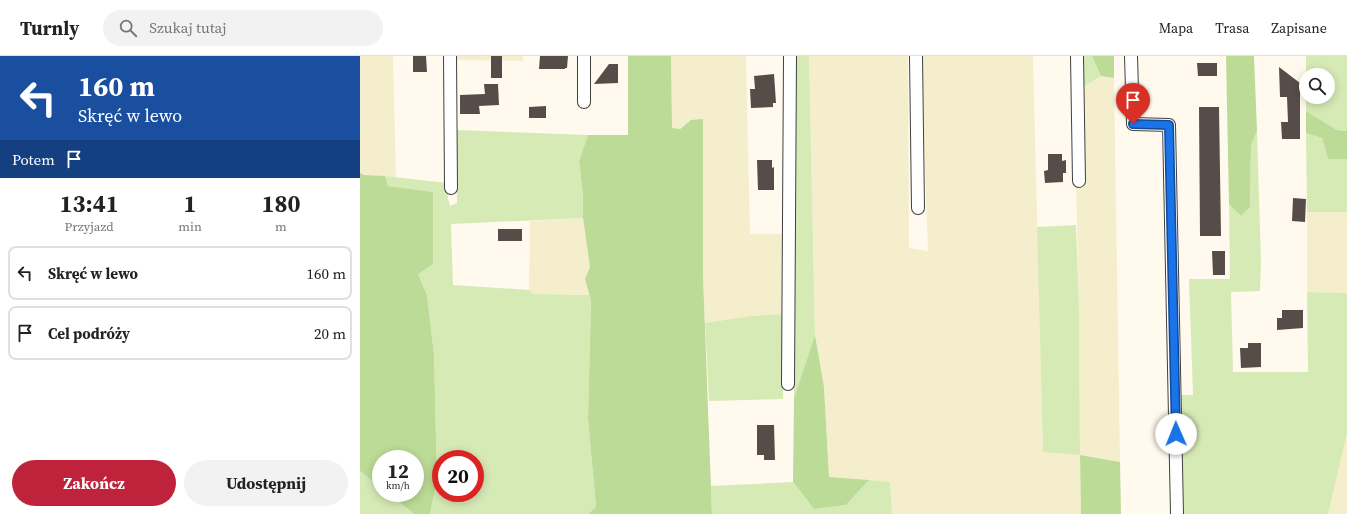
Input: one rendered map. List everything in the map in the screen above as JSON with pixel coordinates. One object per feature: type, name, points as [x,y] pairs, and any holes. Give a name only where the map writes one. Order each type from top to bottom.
[{"type":"street","points":[[450,56],[451,188]]},
{"type":"street","points":[[584,56],[584,102]]},
{"type":"street","points":[[788,384],[790,56]]},
{"type":"street","points":[[916,56],[918,208]]},
{"type":"street","points":[[1077,56],[1079,181]]},
{"type":"street","points":[[1131,56],[1133,124],[1169,125],[1177,514]]},
{"type":"shaded area","points":[[360,56],[393,56],[396,177],[364,175],[360,173]]},
{"type":"shaded area","points":[[453,56],[523,56],[523,61],[453,60]]},
{"type":"shaded area","points":[[671,56],[746,56],[750,234],[784,234],[784,314],[750,316],[705,323],[703,276],[691,120],[679,129],[672,129]]},
{"type":"shaded area","points":[[809,56],[908,56],[909,248],[928,251],[921,56],[1033,56],[1043,451],[1080,455],[1081,514],[892,514],[890,482],[829,477],[824,387],[815,335]]},
{"type":"shaded area","points":[[1101,76],[1114,78],[1120,462],[1080,455],[1076,185],[1083,87]]},
{"type":"shaded area","points":[[1307,212],[1347,212],[1347,293],[1307,292]]},
{"type":"shaded area","points":[[583,218],[590,267],[585,279],[589,295],[533,294],[529,290],[530,221]]},
{"type":"shaded area","points":[[1347,434],[1347,514],[1328,514]]},
{"type":"green space","points":[[628,56],[671,56],[672,128],[680,129],[691,120],[703,119],[703,276],[712,514],[588,514],[596,507],[588,419],[591,301],[585,279],[590,267],[583,218],[583,196],[579,161],[588,135],[628,135]]},
{"type":"green space","points":[[795,56],[809,56],[815,335],[794,398]]},
{"type":"green space","points":[[1082,56],[1092,56],[1101,76],[1083,87]]},
{"type":"green space","points":[[1092,56],[1114,56],[1114,78],[1101,76]]},
{"type":"green space","points":[[1226,56],[1254,56],[1257,131],[1251,145],[1250,207],[1241,216],[1229,204]]},
{"type":"green space","points":[[1306,56],[1347,56],[1347,131],[1337,130],[1306,111],[1306,104],[1335,104],[1335,68],[1306,68]]},
{"type":"green space","points":[[1306,111],[1337,130],[1347,131],[1347,159],[1328,159],[1322,138],[1306,133]]},
{"type":"green space","points":[[456,130],[588,135],[579,161],[583,196],[583,218],[451,224],[453,285],[529,290],[533,294],[589,295],[591,301],[588,419],[596,507],[588,514],[430,514],[432,502],[484,502],[484,450],[436,450],[434,354],[427,295],[418,274],[432,192],[388,186],[385,176],[447,183],[450,206],[457,203]]},
{"type":"green space","points":[[1257,131],[1261,262],[1260,291],[1231,292],[1233,372],[1308,372],[1307,292],[1347,293],[1347,434],[1328,514],[1184,514],[1181,395],[1193,395],[1189,279],[1230,279],[1229,204],[1241,216],[1250,207],[1251,145]]},
{"type":"green space","points":[[1306,133],[1322,138],[1328,159],[1347,159],[1347,212],[1307,212]]},
{"type":"green space","points":[[360,173],[364,175],[385,176],[388,186],[433,192],[433,264],[418,274],[427,295],[434,354],[436,450],[432,450],[432,502],[430,514],[414,514],[399,502],[424,502],[424,450],[372,450],[372,481],[360,471]]},
{"type":"green space","points":[[1076,225],[1079,307],[1080,455],[1043,452],[1037,227]]},
{"type":"green space","points":[[784,314],[783,399],[709,401],[705,323],[750,316]]},
{"type":"green space","points":[[815,335],[824,387],[829,477],[869,480],[846,505],[814,509],[793,482],[794,398]]},
{"type":"green space","points":[[1080,455],[1120,462],[1121,514],[1081,514]]},
{"type":"green space","points":[[360,471],[372,481],[372,502],[399,502],[414,514],[360,514]]},
{"type":"green space","points":[[869,480],[890,482],[892,514],[712,514],[711,486],[793,482],[814,509],[846,505]]},
{"type":"building","points":[[413,56],[426,56],[427,72],[413,72]]},
{"type":"building","points":[[491,56],[502,56],[502,78],[491,78]]},
{"type":"building","points":[[540,56],[568,56],[567,68],[539,69]]},
{"type":"building","points":[[1197,63],[1217,63],[1217,76],[1198,76]]},
{"type":"building","points":[[609,64],[618,64],[618,83],[594,84]]},
{"type":"building","points":[[1279,67],[1299,82],[1300,139],[1282,139],[1281,122],[1288,122],[1287,97],[1280,97]]},
{"type":"building","points":[[774,74],[776,103],[773,103],[773,107],[751,108],[750,89],[755,89],[754,76]]},
{"type":"building","points":[[484,84],[498,84],[499,105],[479,106],[480,114],[460,114],[460,95],[485,94]]},
{"type":"building","points":[[546,106],[546,118],[529,118],[529,107]]},
{"type":"building","points":[[1199,107],[1219,107],[1221,236],[1200,236]]},
{"type":"building","points":[[1048,154],[1062,154],[1062,161],[1066,160],[1066,173],[1063,173],[1063,182],[1045,183],[1044,171],[1048,170]]},
{"type":"building","points":[[757,160],[772,160],[772,168],[774,167],[774,190],[758,190]]},
{"type":"building","points":[[1293,198],[1306,199],[1305,222],[1292,221]]},
{"type":"building","points":[[498,229],[522,229],[522,241],[498,241]]},
{"type":"building","points":[[1212,251],[1225,251],[1225,275],[1213,275]]},
{"type":"building","points":[[1282,310],[1303,310],[1303,328],[1277,330],[1277,318],[1282,318]]},
{"type":"building","points":[[1248,343],[1261,343],[1261,367],[1241,368],[1240,348],[1248,348]]},
{"type":"building","points":[[757,425],[774,425],[775,460],[764,460],[764,455],[757,455]]},
{"type":"route","points":[[1133,124],[1169,125],[1176,434]]}]
